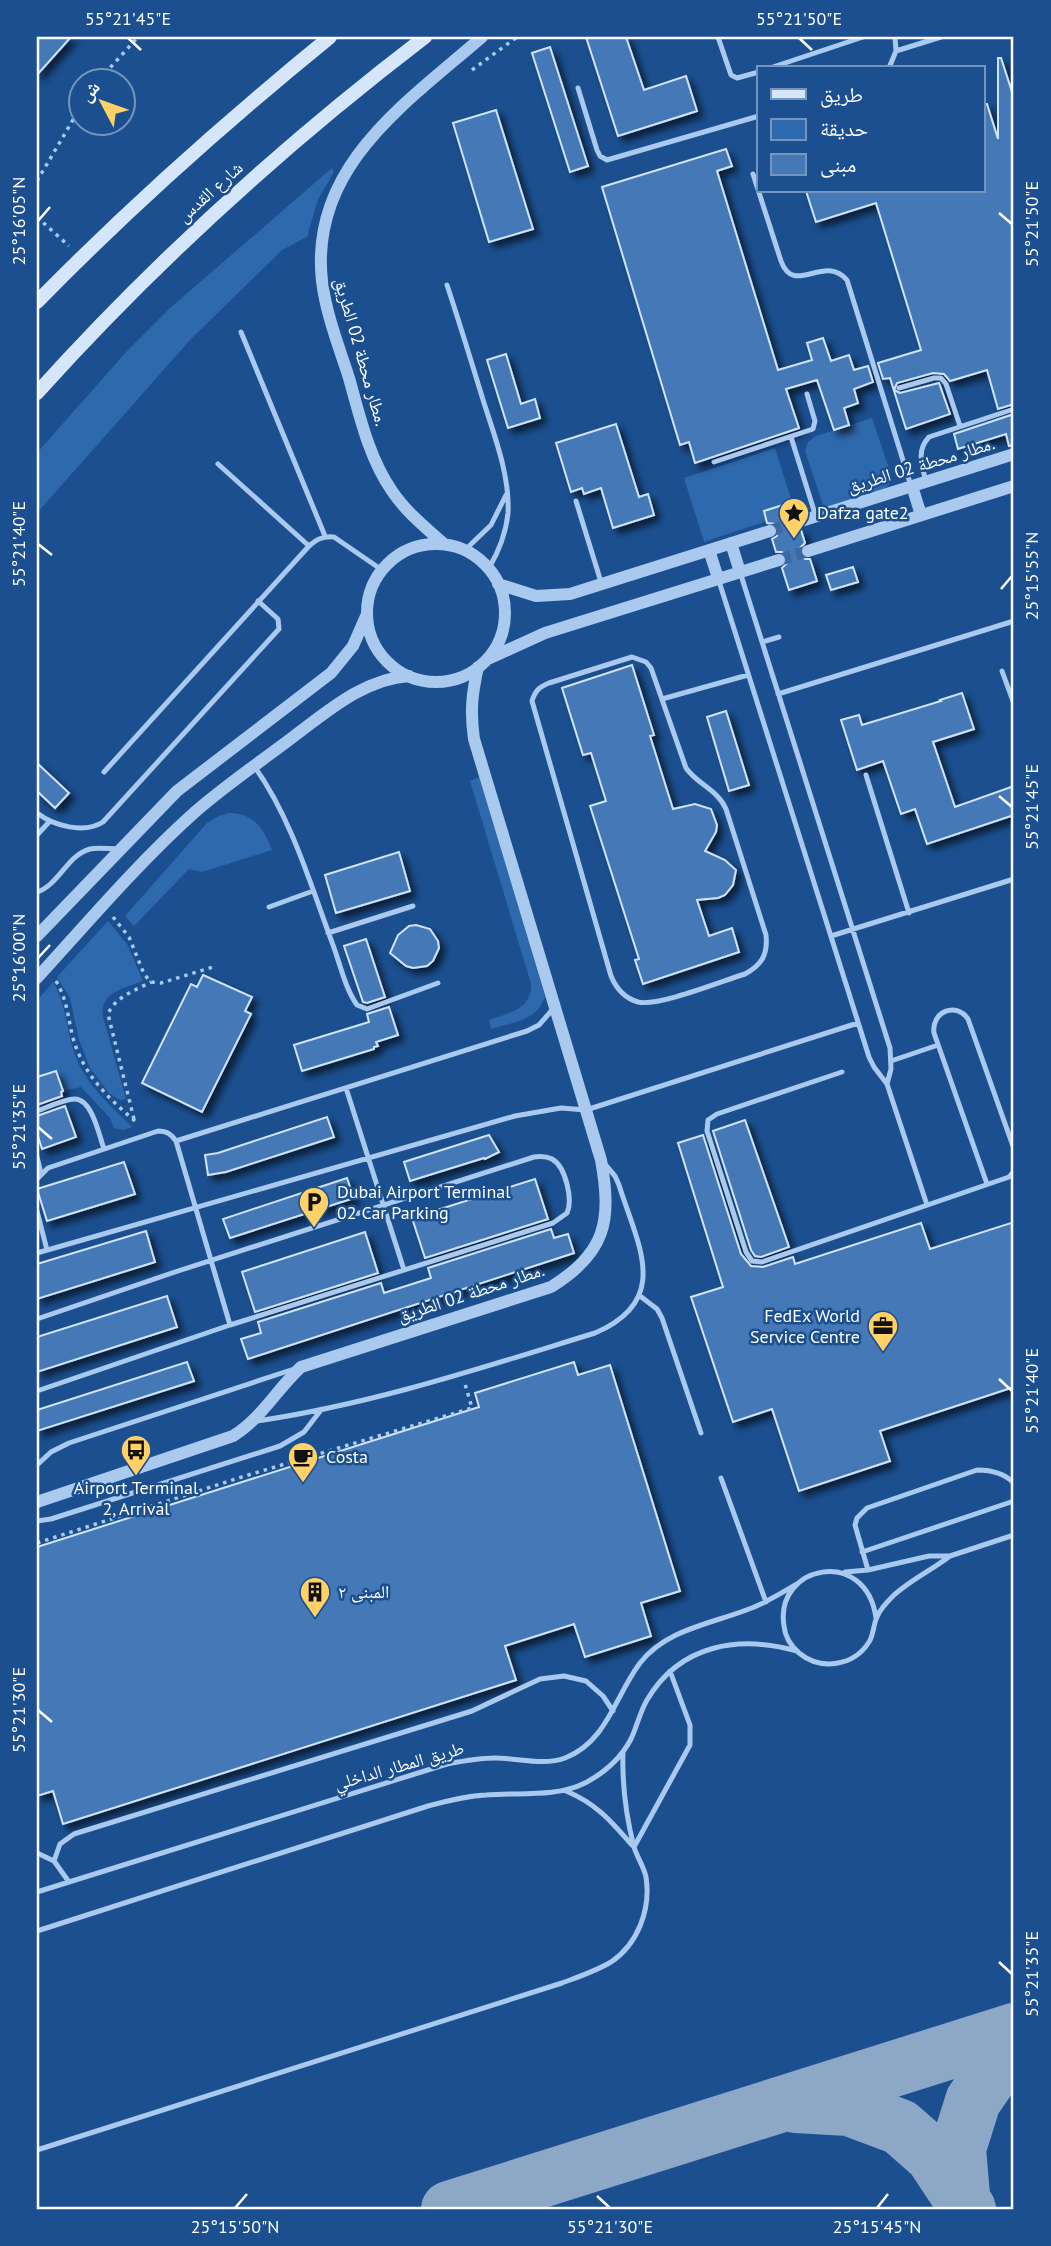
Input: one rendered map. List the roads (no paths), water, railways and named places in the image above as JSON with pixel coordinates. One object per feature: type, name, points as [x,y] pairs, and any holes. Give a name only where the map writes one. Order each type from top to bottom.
[{"type":"main road","points":[[37,302],[81,257],[242,111],[330,37]]},
{"type":"main road","name":"شارع القدس","points":[[37,393],[118,306],[205,221],[315,126],[425,37]]},
{"type":"street","name":"مطار محطة 02 الطريق.","points":[[444,544],[403,505],[376,462],[326,303],[321,258],[323,236],[333,196],[357,153],[388,119],[482,37]]},
{"type":"street","name":"مطار محطة 02 الطريق.","points":[[798,522],[1014,454]]},
{"type":"street","points":[[912,486],[921,515]]},
{"type":"street","points":[[807,551],[1014,486]]},
{"type":"street","points":[[498,584],[519,592],[554,596],[602,585],[770,531]]},
{"type":"street","points":[[731,543],[740,572]]},
{"type":"street","points":[[37,936],[177,791],[331,673],[353,646],[367,614],[374,584],[382,570],[403,552],[423,545],[444,544],[465,550],[489,568],[498,584],[505,606],[505,618],[499,640],[482,663]]},
{"type":"street","points":[[709,550],[718,578]]},
{"type":"street","points":[[367,614],[373,640],[379,651],[398,670],[423,680],[445,680],[466,675],[505,649],[545,633],[779,560]]},
{"type":"street","name":"مطار محطة 02 الطريق.","points":[[37,1502],[233,1436],[254,1421],[280,1387],[301,1367],[551,1287],[573,1273],[590,1256],[602,1234],[606,1215],[606,1188],[601,1160],[474,739],[471,696],[482,663]]},
{"type":"street","points":[[41,974],[102,906],[171,834],[197,811],[344,700],[380,682],[409,676]]},
{"type":"lane","points":[[718,37],[731,75],[737,78],[757,73]]},
{"type":"lane","points":[[776,66],[863,37]]},
{"type":"lane","points":[[890,66],[896,51],[895,37]]},
{"type":"lane","points":[[896,51],[941,37]]},
{"type":"lane","points":[[578,88],[597,150],[600,156],[607,160],[757,117]]},
{"type":"lane","points":[[753,174],[757,186]]},
{"type":"lane","points":[[759,192],[781,261],[788,272],[798,276],[831,269],[842,274],[847,280],[912,486]]},
{"type":"lane","points":[[447,285],[496,441],[507,492],[505,532],[499,551],[489,568]]},
{"type":"lane","points":[[241,332],[325,536]]},
{"type":"lane","points":[[899,388],[941,378],[946,384],[960,426]]},
{"type":"lane","points":[[714,462],[809,431],[815,425],[807,394]]},
{"type":"lane","points":[[926,482],[920,452],[929,438],[1014,409]]},
{"type":"lane","points":[[791,437],[816,517]]},
{"type":"lane","points":[[218,464],[309,546]]},
{"type":"lane","points":[[465,550],[491,525],[507,492]]},
{"type":"lane","points":[[576,501],[602,585]]},
{"type":"lane","points":[[104,772],[309,546],[325,536],[334,537],[382,570]]},
{"type":"lane","points":[[740,572],[890,1048],[887,1084]]},
{"type":"lane","points":[[718,578],[858,1024],[873,1067],[887,1084],[927,1205]]},
{"type":"lane","points":[[37,813],[62,825],[90,828],[103,822],[279,629],[278,619],[258,601]]},
{"type":"lane","points":[[778,694],[1014,621]]},
{"type":"lane","points":[[762,642],[779,637]]},
{"type":"lane","points":[[632,657],[646,662],[651,668],[662,699],[686,768],[695,779],[718,795],[726,808],[766,935],[767,947],[764,959],[756,968],[745,974],[646,1003],[637,1002],[620,992],[611,976],[532,701],[540,687],[548,683],[632,657]]},
{"type":"lane","points":[[1002,671],[1014,705]]},
{"type":"lane","points":[[662,699],[748,675]]},
{"type":"lane","points":[[254,766],[276,802],[313,891],[354,1002],[360,1008],[367,1009],[438,983]]},
{"type":"lane","points":[[866,775],[909,913]]},
{"type":"lane","points":[[37,835],[50,821]]},
{"type":"lane","points":[[37,892],[44,890],[86,850],[119,849]]},
{"type":"lane","points":[[831,936],[1014,879]]},
{"type":"lane","points":[[269,907],[313,891]]},
{"type":"lane","points":[[328,933],[413,906]]},
{"type":"lane","points":[[176,1142],[527,1031],[539,1025],[555,1006]]},
{"type":"lane","points":[[987,1184],[933,1028],[940,1013],[953,1009],[963,1013],[968,1019],[1014,1149]]},
{"type":"lane","points":[[37,1253],[515,1116],[561,1108],[586,1111],[858,1024]]},
{"type":"lane","points":[[891,1061],[938,1045]]},
{"type":"lane","points":[[842,1072],[717,1114],[708,1121],[707,1131],[748,1258],[757,1263],[762,1262],[1009,1177],[1014,1171]]},
{"type":"lane","points":[[346,1088],[404,1270]]},
{"type":"lane","points":[[37,1111],[73,1099],[80,1100],[87,1104],[91,1111],[104,1149]]},
{"type":"lane","points":[[39,1176],[48,1168],[158,1131],[165,1131],[176,1142],[230,1325]]},
{"type":"lane","points":[[37,1319],[211,1260],[542,1156],[556,1163],[571,1198],[567,1213],[553,1223],[230,1325],[37,1391]]},
{"type":"lane","points":[[37,1157],[39,1176]]},
{"type":"lane","points":[[254,1421],[321,1410],[462,1374],[613,1326],[629,1313],[640,1296],[644,1276],[641,1256],[620,1185],[601,1160]]},
{"type":"lane","points":[[37,1211],[47,1250]]},
{"type":"lane","points":[[640,1296],[657,1308],[662,1318],[701,1433]]},
{"type":"lane","points":[[37,1465],[51,1452],[69,1443],[301,1367]]},
{"type":"lane","points":[[37,1521],[51,1519],[280,1446],[304,1432],[321,1410]]},
{"type":"lane","points":[[868,1570],[855,1525],[857,1518],[867,1508],[977,1471],[996,1472],[1014,1483]]},
{"type":"lane","points":[[721,1478],[766,1602]]},
{"type":"lane","points":[[862,1552],[1014,1501]]},
{"type":"lane","points":[[876,1618],[904,1586],[950,1556],[1014,1535]]},
{"type":"lane","points":[[797,1651],[784,1630],[783,1618],[789,1594],[807,1577],[830,1571],[868,1570],[929,1556],[950,1556]]},
{"type":"lane","points":[[37,1931],[446,1801],[484,1795],[566,1791],[598,1776],[623,1752],[655,1687],[670,1671],[696,1654],[727,1645],[756,1643],[797,1651],[817,1663],[830,1664],[853,1658],[870,1641],[876,1618],[875,1605],[863,1585],[842,1572]]},
{"type":"lane","name":"طريق المطار الداخلي","points":[[37,1892],[447,1763],[494,1758],[544,1761],[562,1759],[578,1752],[592,1741],[640,1663],[655,1648],[691,1629],[766,1602],[797,1584]]},
{"type":"lane","points":[[634,1847],[690,1745],[690,1725],[670,1671]]},
{"type":"lane","points":[[54,1861],[60,1844],[75,1834],[472,1711],[540,1679],[564,1676],[586,1681],[603,1696],[612,1711]]},
{"type":"lane","points":[[37,2150],[562,1983],[612,1961],[630,1944],[642,1924],[647,1900],[645,1877],[634,1847],[625,1801],[623,1752]]},
{"type":"lane","points":[[566,1791],[597,1807],[634,1847]]},
{"type":"lane","points":[[37,1853],[54,1861],[69,1882]]},
{"type":"tunnel","points":[[770,531],[798,522]]},
{"type":"tunnel","points":[[779,560],[808,551]]},
{"type":"place","name":"Dafza gate2","points":[[794,540]]},
{"type":"place","name":"Dubai Airport Terminal 02 Car Parking","points":[[314,1229]]},
{"type":"place","name":"FedEx World Service Centre","points":[[883,1353]]},
{"type":"place","name":"Airport Terminal 2, Arrival","points":[[136,1477]]},
{"type":"place","name":"Costa","points":[[303,1484]]},
{"type":"place","name":"المبنى ٢","points":[[315,1619]]}]
